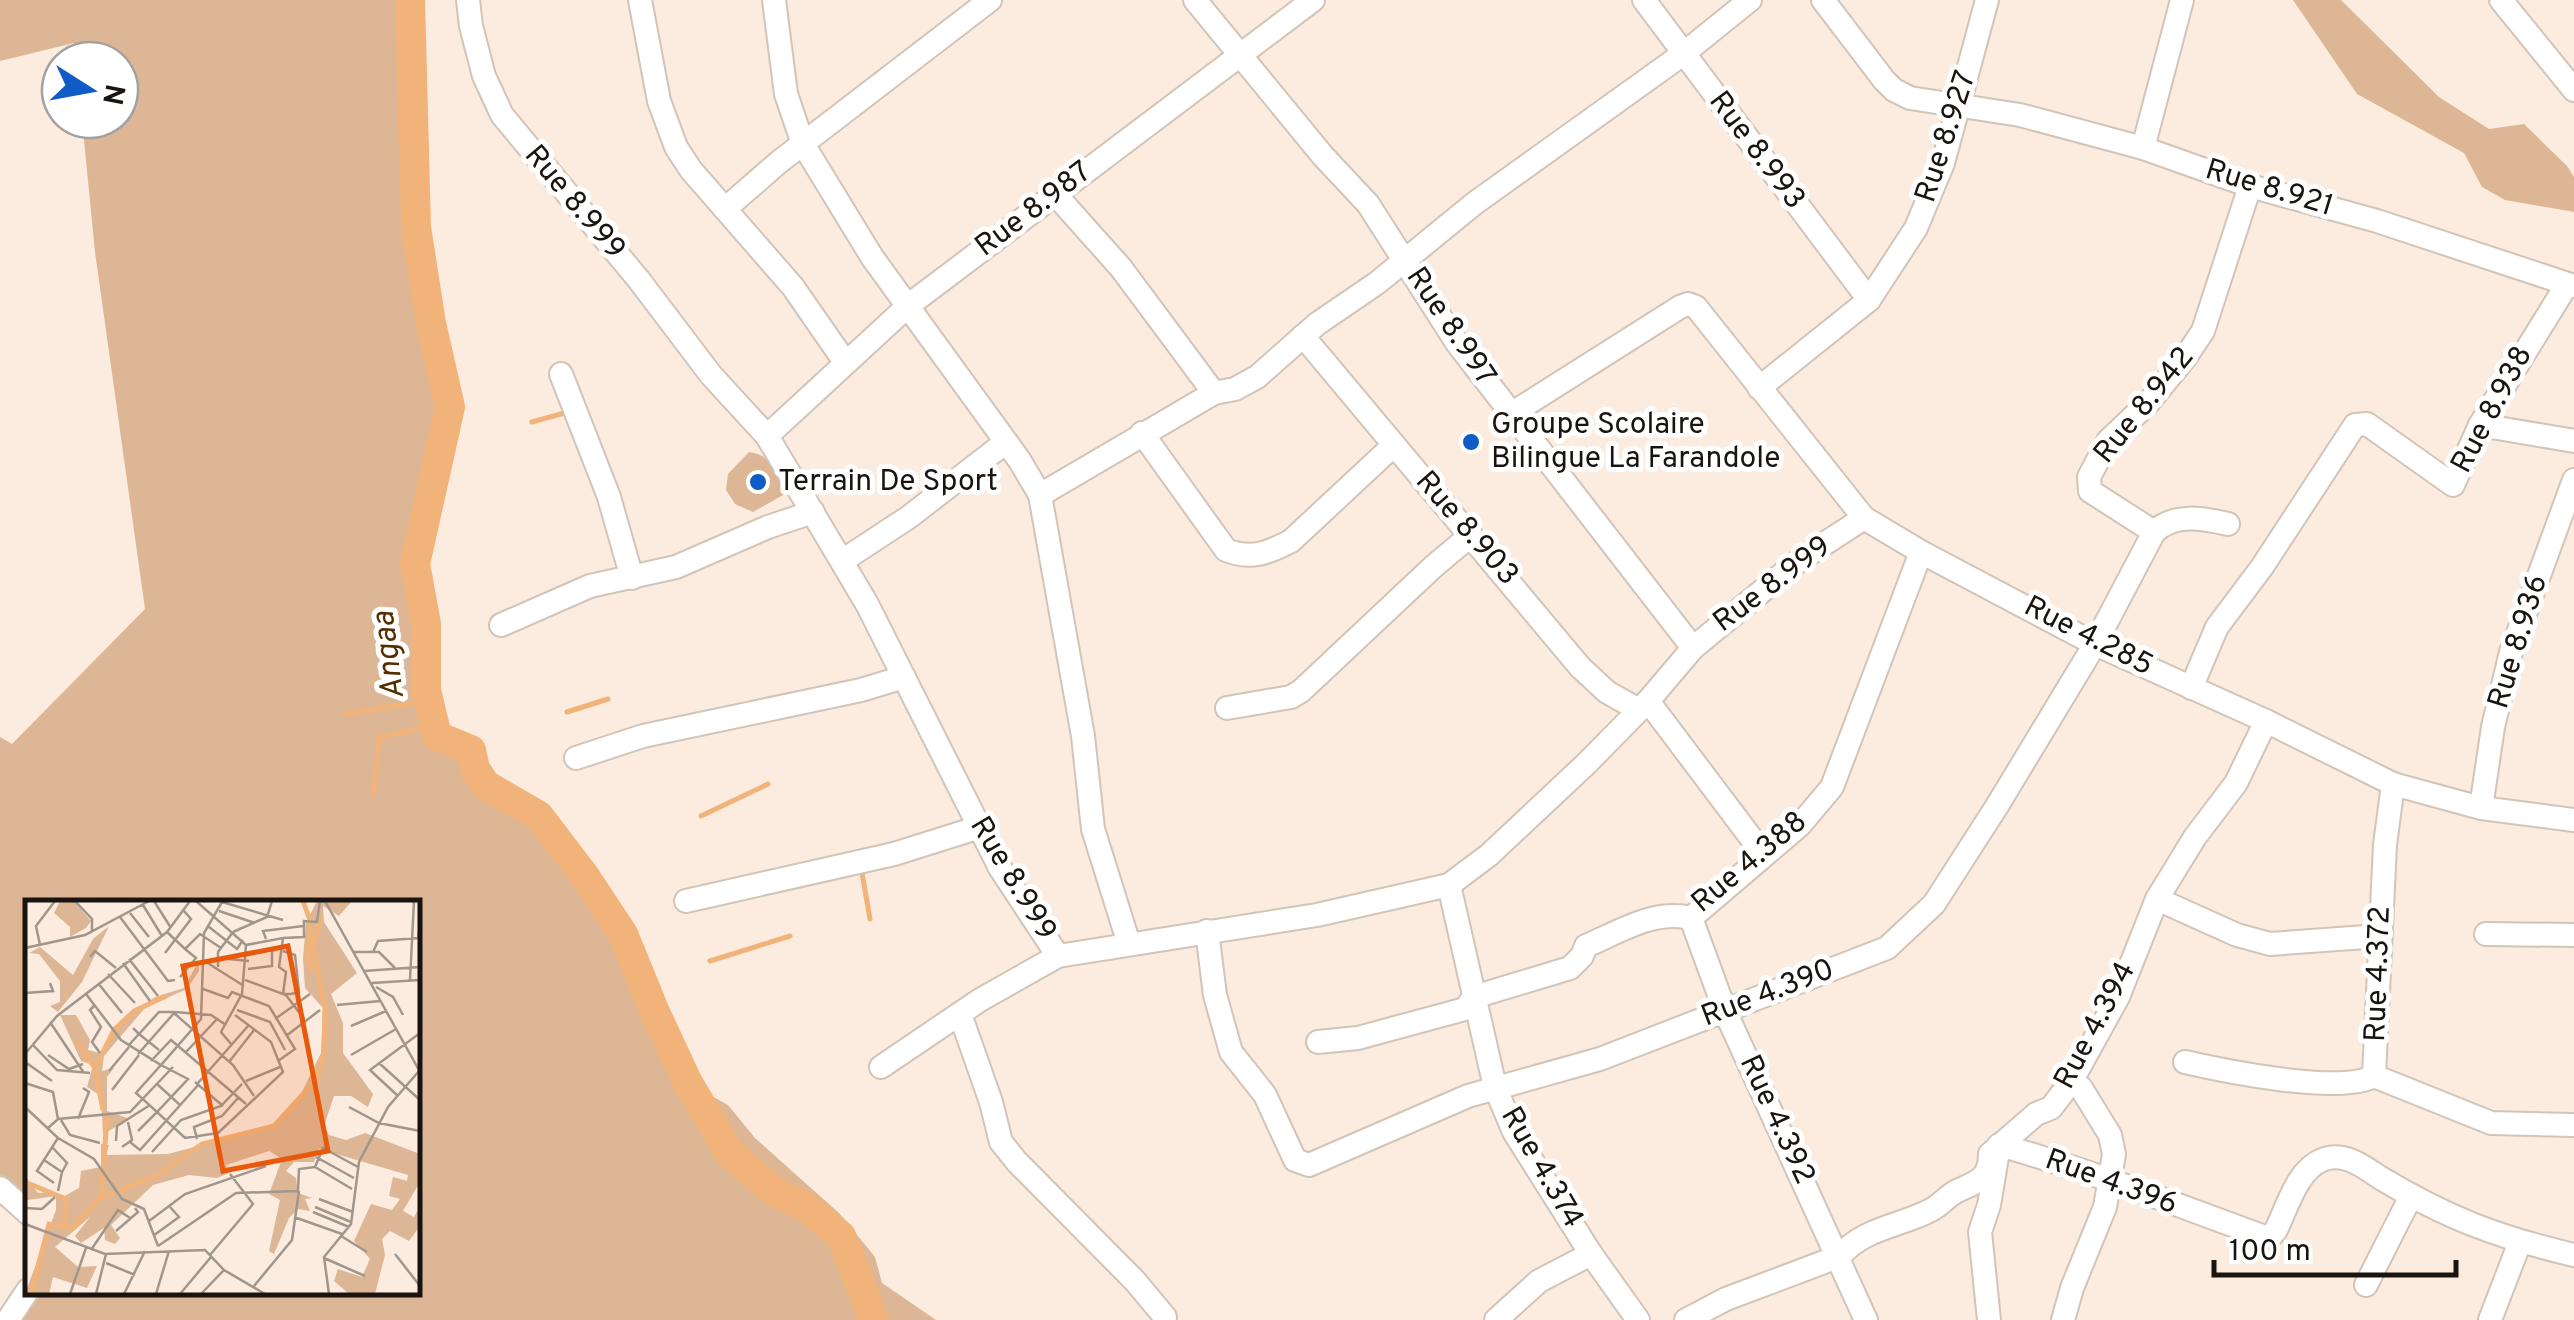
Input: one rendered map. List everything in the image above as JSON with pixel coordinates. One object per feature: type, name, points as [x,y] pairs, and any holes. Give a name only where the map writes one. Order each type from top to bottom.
[{"type":"street","name":"Rue 8.999","points":[[468,0],[484,76],[502,114],[712,376],[766,436],[842,561],[1000,868],[1058,956],[1317,915],[1449,885],[1489,855],[1644,706],[1693,648],[1801,559],[1864,518]]},
{"type":"street","points":[[640,0],[666,124],[691,170],[793,287],[845,362]]},
{"type":"street","points":[[774,0],[786,94],[803,144],[872,257],[1040,495],[1084,736],[1093,829],[1129,944]]},
{"type":"street","points":[[725,209],[990,0]]},
{"type":"street","name":"Rue 8.997","points":[[1195,0],[1368,204],[1457,343],[1693,648]]},
{"type":"street","name":"Rue 8.987","points":[[766,436],[909,305],[1314,0]]},
{"type":"street","name":"Rue 8.993","points":[[1644,0],[1869,300]]},
{"type":"street","points":[[1040,495],[1214,393],[1235,389],[1257,378],[1303,336],[1475,204],[1683,54],[1750,0]]},
{"type":"street","name":"Rue 8.921","points":[[1823,0],[1894,90],[1928,103],[1960,104],[2020,115],[2142,148],[2250,186],[2378,221],[2570,286]]},
{"type":"street","name":"Rue 8.927","points":[[1759,388],[1869,300],[1916,228],[1944,163],[1988,0]]},
{"type":"street","points":[[2142,148],[2182,0]]},
{"type":"street","points":[[2501,0],[2570,78]]},
{"type":"street","name":"Rue 8.942","points":[[2154,532],[2090,490],[2089,477],[2108,441],[2160,388],[2204,331],[2250,186]]},
{"type":"street","points":[[1055,194],[1121,268],[1214,393]]},
{"type":"street","name":"Rue 8.938","points":[[2191,688],[2217,627],[2262,567],[2354,424],[2367,424],[2453,485],[2480,426],[2570,286]]},
{"type":"street","name":"Rue 4.285","points":[[1511,414],[1680,307],[1696,307],[1864,518],[1920,552],[2095,644],[2394,784],[2481,808],[2574,820]]},
{"type":"street","name":"Rue 8.903","points":[[1303,336],[1589,676],[1607,692],[1644,706]]},
{"type":"street","points":[[561,374],[609,497],[632,578]]},
{"type":"street","points":[[2480,426],[2574,441]]},
{"type":"street","points":[[1142,433],[1226,550],[1240,556],[1272,552],[1291,541],[1393,446]]},
{"type":"street","points":[[842,561],[910,517],[1006,442]]},
{"type":"street","name":"Rue 8.936","points":[[2481,808],[2492,727],[2511,652],[2574,480]]},
{"type":"street","points":[[501,625],[590,586],[676,567],[813,512]]},
{"type":"street","points":[[2095,644],[2154,532],[2166,522],[2180,518],[2228,524]]},
{"type":"street","points":[[1227,708],[1291,697],[1300,691],[1432,566],[1471,535]]},
{"type":"street","name":"Rue 4.388","points":[[1318,1042],[1358,1038],[1465,1009],[1474,998],[1570,968],[1586,946],[1652,918],[1673,913],[1691,918],[1800,825],[1832,787],[1920,552]]},
{"type":"street","name":"Rue 4.390","points":[[1207,931],[1215,996],[1231,1052],[1265,1095],[1288,1148],[1300,1164],[1323,1159],[1495,1087],[1600,1059],[1887,948],[1934,904],[2095,644]]},
{"type":"street","points":[[576,758],[643,736],[861,690],[904,677]]},
{"type":"street","points":[[1644,706],[1764,855]]},
{"type":"street","name":"Rue 4.394","points":[[1686,1320],[1726,1299],[1840,1256],[1850,1244],[1930,1211],[1947,1197],[1980,1182],[1988,1172],[1990,1154],[2036,1114],[2051,1108],[2071,1082],[2118,996],[2157,899],[2195,837],[2236,783],[2266,721]]},
{"type":"street","name":"Rue 4.372","points":[[2394,784],[2385,845],[2374,1076],[2491,1123],[2574,1125]]},
{"type":"street","points":[[686,901],[894,854],[980,827]]},
{"type":"street","name":"Rue 4.374","points":[[1449,885],[1495,1087],[1514,1132],[1638,1320]]},
{"type":"street","points":[[2157,899],[2270,944],[2380,936]]},
{"type":"street","name":"Rue 4.392","points":[[1691,918],[1725,1011],[1866,1320]]},
{"type":"street","points":[[2486,934],[2574,935]]},
{"type":"street","points":[[881,1067],[1058,956]]},
{"type":"street","points":[[960,1014],[1002,1142],[1165,1317]]},
{"type":"street","points":[[2185,1062],[2231,1073],[2304,1081],[2351,1082],[2374,1076]]},
{"type":"street","points":[[2063,1320],[2105,1207],[2114,1154],[2110,1135],[2081,1088],[2071,1082]]},
{"type":"street","points":[[1989,1320],[1980,1232],[1999,1145]]},
{"type":"street","name":"Rue 4.396","points":[[1999,1145],[2076,1166],[2265,1237],[2276,1230],[2302,1176],[2321,1160],[2337,1157],[2354,1162],[2474,1228],[2574,1255]]},
{"type":"street","points":[[0,1188],[25,1210]]},
{"type":"street","points":[[2366,1285],[2411,1196]]},
{"type":"street","points":[[2490,1320],[2520,1242]]},
{"type":"street","points":[[1496,1320],[1539,1281],[1591,1254]]},
{"type":"street","points":[[8,1320],[25,1294]]},
{"type":"shaded area","points":[[0,0],[410,0],[416,227],[431,323],[450,407],[415,564],[426,624],[426,690],[437,736],[471,750],[475,769],[486,785],[539,816],[584,875],[623,934],[688,1083],[728,1105],[755,1138],[840,1214],[875,1257],[882,1283],[936,1320],[10,1320],[25,1279],[25,1295],[420,1295],[420,900],[25,900],[25,1205],[0,1189],[0,737],[12,744],[145,609],[95,252],[84,140],[140,140],[140,40],[40,40],[40,51],[0,61]]},
{"type":"shaded area","points":[[2293,0],[2341,0],[2439,97],[2489,129],[2524,124],[2574,177],[2574,212],[2505,200],[2482,187],[2464,153],[2357,94]]},
{"type":"shaded area","name":"Terrain De Sport","points":[[749,452],[769,461],[792,494],[753,512],[735,504],[726,490],[728,474]]},
{"type":"waterway","name":"Angaa","points":[[410,0],[416,227],[431,323],[450,407],[415,564],[426,624],[426,690],[437,736],[471,750],[475,769],[486,785],[539,816],[584,875],[623,934],[688,1083],[729,1152],[772,1190],[808,1208],[841,1236],[874,1320]]},
{"type":"waterway","points":[[532,422],[568,412]]},
{"type":"waterway","points":[[567,712],[608,699]]},
{"type":"waterway","points":[[345,714],[415,703]]},
{"type":"waterway","points":[[374,793],[379,737],[419,729]]},
{"type":"waterway","points":[[701,816],[768,784]]},
{"type":"waterway","points":[[861,867],[870,919]]},
{"type":"waterway","points":[[710,961],[790,936]]},
{"type":"place","name":"Groupe Scolaire Bilingue La Farandole","points":[[1471,442]]},
{"type":"place","name":"Terrain De Sport","points":[[758,482]]}]
